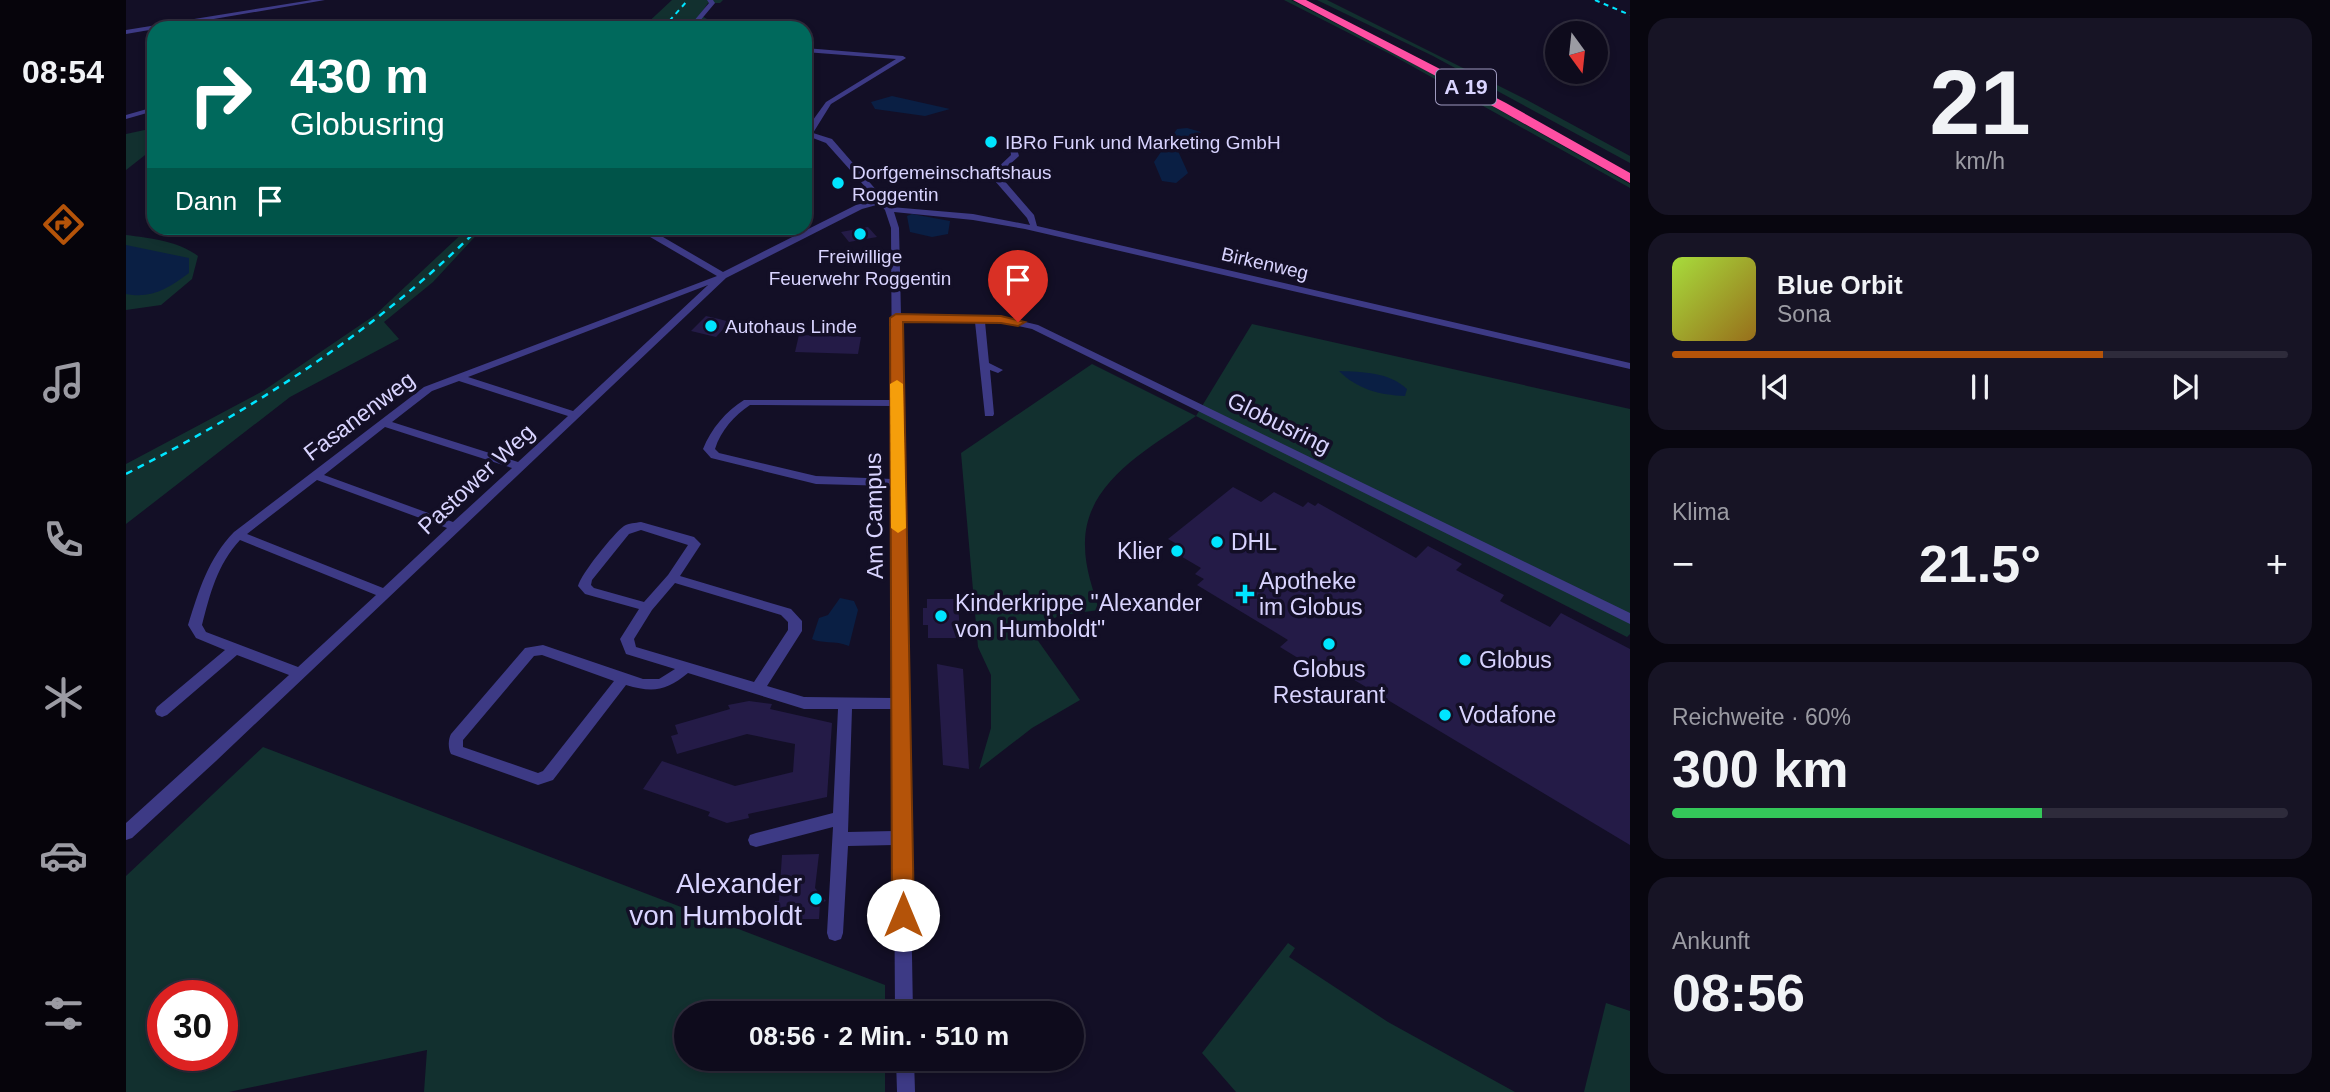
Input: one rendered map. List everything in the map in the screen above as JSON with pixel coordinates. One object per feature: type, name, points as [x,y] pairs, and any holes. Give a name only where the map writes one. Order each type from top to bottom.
[{"type":"highway","name":"A 19","points":[[1298,0],[1503,106],[1630,179]]},
{"type":"highway","name":"A 19","points":[[1311,0],[1455,73],[1630,169]]},
{"type":"street","points":[[197,21],[322,0]]},
{"type":"street","points":[[697,21],[712,3],[710,0]]},
{"type":"street","points":[[704,13],[707,21]]},
{"type":"street","points":[[126,32],[147,29]]},
{"type":"street","points":[[812,51],[903,58],[828,103],[812,126]]},
{"type":"street","points":[[126,117],[147,111]]},
{"type":"street","points":[[812,135],[829,141],[886,205]]},
{"type":"street","points":[[1021,145],[1013,148],[1015,156],[996,173],[998,179],[1031,217],[1034,225],[1032,228]]},
{"type":"street","name":"Birkenweg","points":[[886,205],[1032,228],[1630,366]]},
{"type":"street","name":"Pastower Weg","points":[[812,231],[859,207],[886,205]]},
{"type":"street","name":"Am Campus","points":[[886,205],[895,228],[904,1001]]},
{"type":"street","points":[[653,235],[723,276]]},
{"type":"street","name":"Pastower Weg","points":[[126,833],[723,276],[804,235]]},
{"type":"street","name":"Fasanenweg","points":[[299,673],[201,635],[194,625],[212,568],[220,553],[238,535],[428,389],[723,276]]},
{"type":"street","points":[[980,319],[989,414]]},
{"type":"street","name":"Globusring","points":[[896,323],[980,319],[1018,322],[1048,332],[1630,619]]},
{"type":"street","points":[[984,364],[998,370]]},
{"type":"street","points":[[457,377],[576,415]]},
{"type":"street","points":[[897,403],[748,402],[741,406],[711,440],[709,449],[715,456],[816,480],[898,483]]},
{"type":"street","points":[[384,423],[521,467]]},
{"type":"street","points":[[316,476],[456,527]]},
{"type":"street","points":[[647,607],[590,591],[584,586],[586,579],[625,531],[641,526],[690,540],[695,544],[672,578],[647,607],[627,639],[631,650],[804,703],[901,703]]},
{"type":"street","points":[[238,535],[384,593]]},
{"type":"street","points":[[672,578],[786,612],[795,621],[795,631],[758,688]]},
{"type":"street","points":[[162,711],[236,648]]},
{"type":"street","points":[[623,679],[548,776],[538,779],[456,750],[456,738],[530,652],[543,650],[651,687],[668,682],[686,667]]},
{"type":"street","points":[[835,933],[845,704]]},
{"type":"street","points":[[756,839],[840,818]]},
{"type":"street","points":[[840,839],[903,838]]},
{"type":"street","points":[[905,1071],[906,1092]]},
{"type":"green space","points":[[672,0],[723,0],[720,3],[708,3],[700,15],[707,19],[706,21],[650,21]]},
{"type":"green space","points":[[1284,0],[1291,0],[1462,89],[1630,184],[1630,188],[1392,55]]},
{"type":"green space","points":[[1317,0],[1327,0],[1527,100],[1630,156],[1630,163],[1433,56]]},
{"type":"green space","points":[[147,130],[147,154],[126,170],[126,134]]},
{"type":"green space","points":[[126,235],[173,244],[198,256],[192,279],[161,305],[126,310]]},
{"type":"green space","points":[[461,235],[477,235],[433,282],[384,322],[399,339],[290,397],[126,524],[126,464],[263,391],[375,315]]},
{"type":"green space","points":[[1252,324],[1630,409],[1630,634],[1627,637],[1196,416]]},
{"type":"green space","points":[[1092,364],[1196,416],[1122,469],[1095,503],[1087,523],[1085,554],[1099,610],[1062,615],[1029,628],[1080,700],[1032,728],[979,769],[991,728],[991,675],[978,647],[961,453]]},
{"type":"green space","points":[[263,747],[885,985],[885,1001],[674,1001],[674,1071],[885,1071],[885,1092],[424,1092],[427,1050],[229,1092],[126,1092],[126,876]]},
{"type":"green space","points":[[1288,943],[1295,948],[1289,957],[1388,1022],[1515,1092],[1236,1092],[1202,1053]]},
{"type":"green space","points":[[1606,1003],[1630,1011],[1630,1092],[1584,1092]]},
{"type":"water","points":[[892,96],[950,109],[925,116],[875,109],[871,102]]},
{"type":"water","points":[[1187,128],[1201,132],[1178,151],[1188,173],[1176,183],[1162,181],[1154,162],[1177,129]]},
{"type":"water","points":[[912,214],[950,221],[948,234],[932,237],[910,232],[907,216]]},
{"type":"water","points":[[126,245],[189,258],[189,273],[152,294],[126,294]]},
{"type":"water","points":[[1339,371],[1375,374],[1392,379],[1407,389],[1405,396],[1369,390]]},
{"type":"water","points":[[840,598],[854,601],[858,610],[849,646],[812,639],[819,618],[828,615]]},
{"type":"building","name":"Freiwillige Feuerwehr Roggentin","points":[[868,227],[877,237],[849,242],[841,232]]},
{"type":"building","name":"Autohaus Linde","points":[[706,316],[730,322],[716,337],[691,331]]},
{"type":"building","points":[[799,335],[861,337],[858,354],[795,352]]},
{"type":"building","name":"Globus","points":[[1233,487],[1261,502],[1274,492],[1303,507],[1308,502],[1315,506],[1318,503],[1416,558],[1428,546],[1462,564],[1456,570],[1504,595],[1500,601],[1550,627],[1561,613],[1630,649],[1630,845],[1341,672],[1334,680],[1280,647],[1288,640],[1197,585],[1204,579],[1195,574],[1201,568],[1172,551],[1179,545],[1168,539]]},
{"type":"building","name":"Kinderkrippe \"Alexander von Humboldt\"","points":[[927,599],[958,599],[960,638],[928,638],[928,625],[923,625],[923,608],[927,608]]},
{"type":"building","points":[[937,664],[963,669],[969,769],[943,765]]},
{"type":"building","points":[[749,701],[772,704],[770,709],[832,723],[827,797],[748,814],[749,818],[727,823],[708,816],[710,812],[643,789],[662,761],[735,786],[793,772],[795,744],[747,734],[677,754],[671,736],[678,734],[675,725],[730,709],[728,705]]},
{"type":"building","points":[[819,854],[815,888],[826,901],[820,903],[819,919],[774,919],[775,901],[779,901],[782,855]]},
{"type":"railway","points":[[669,21],[688,0]]},
{"type":"railway","points":[[1595,0],[1630,15]]},
{"type":"railway","points":[[126,474],[222,422],[312,365],[398,301],[472,235]]},
{"type":"slow traffic","points":[[897,384],[898,528]]},
{"type":"place","name":"IBRo Funk und Marketing GmbH","points":[[991,142]]},
{"type":"place","name":"Dorfgemeinschaftshaus Roggentin","points":[[838,183]]},
{"type":"place","name":"Freiwillige Feuerwehr Roggentin","points":[[860,234]]},
{"type":"place","name":"Autohaus Linde","points":[[711,326]]},
{"type":"place","name":"DHL","points":[[1217,542]]},
{"type":"place","name":"Klier","points":[[1177,551]]},
{"type":"place","name":"Apotheke im Globus","points":[[1245,594]]},
{"type":"place","name":"Kinderkrippe \"Alexander von Humboldt\"","points":[[941,616]]},
{"type":"place","name":"Globus Restaurant","points":[[1329,644]]},
{"type":"place","name":"Globus","points":[[1465,660]]},
{"type":"place","name":"Vodafone","points":[[1445,715]]},
{"type":"place","name":"Alexander von Humboldt","points":[[816,899]]},
{"type":"route","points":[[903,915],[896,318],[1001,319],[1018,322]]}]
